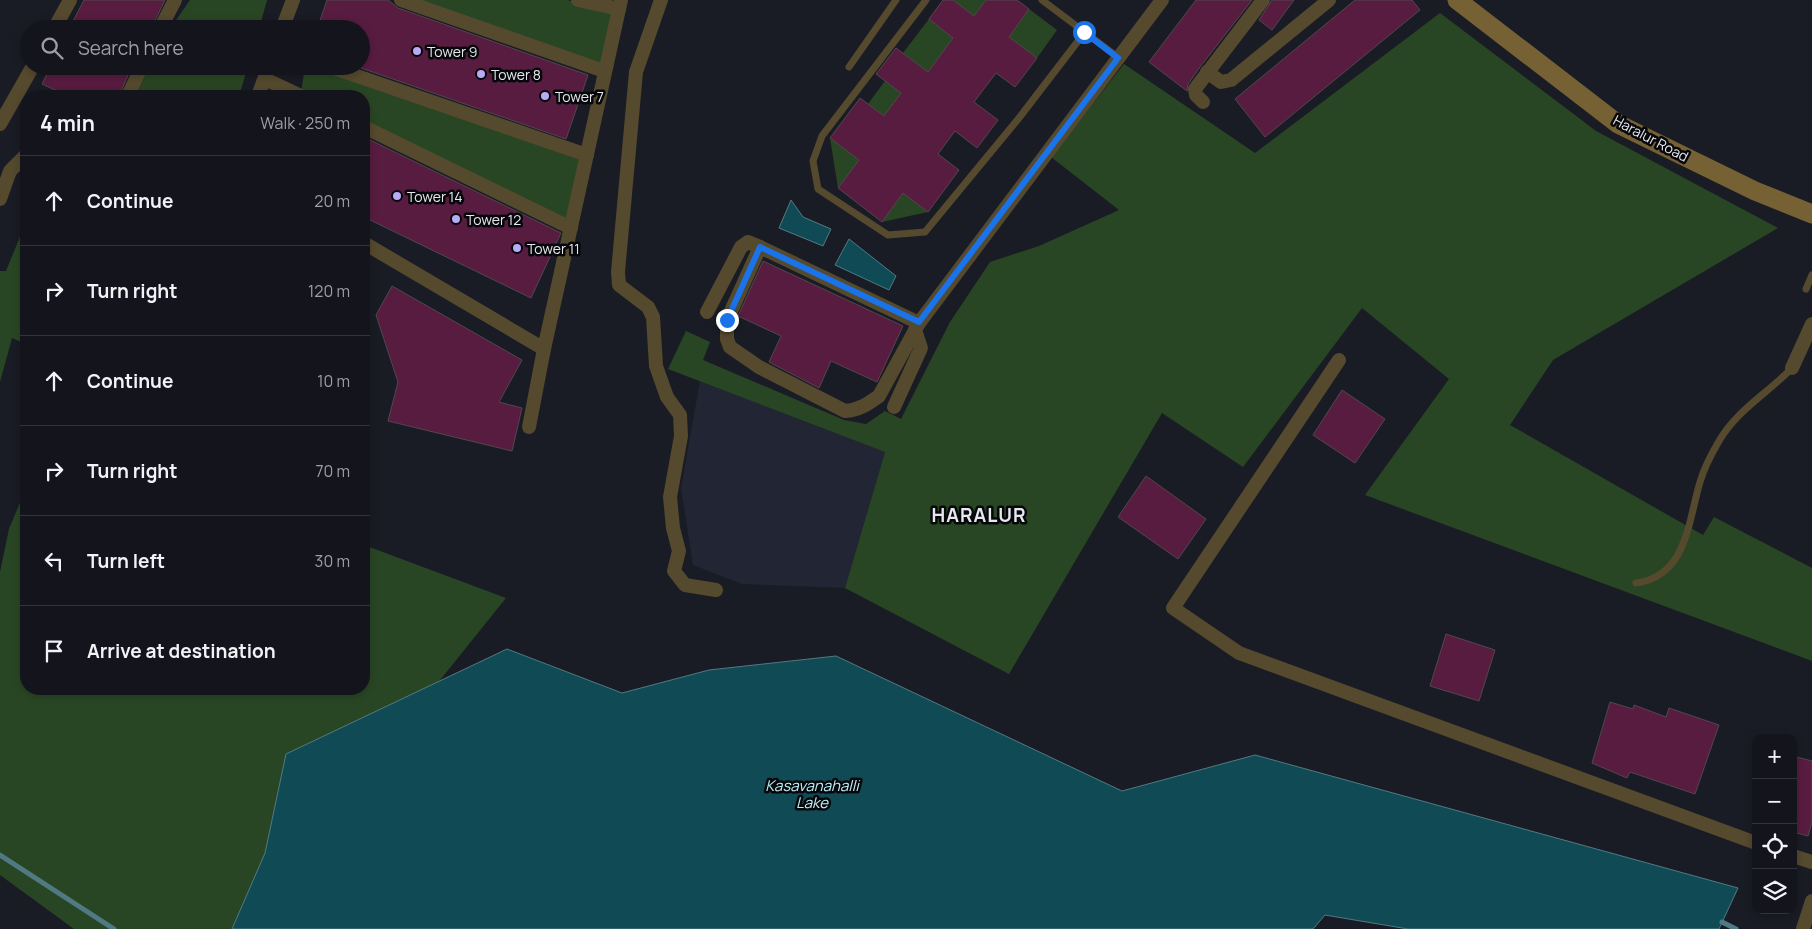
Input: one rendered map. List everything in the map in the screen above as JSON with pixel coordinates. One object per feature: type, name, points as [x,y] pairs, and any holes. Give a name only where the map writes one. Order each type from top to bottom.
[{"type":"street","points":[[59,20],[70,0]]},
{"type":"street","points":[[165,20],[175,0]]},
{"type":"street","points":[[285,20],[293,0]]},
{"type":"street","points":[[401,0],[604,71]]},
{"type":"street","points":[[528,427],[604,71],[620,5],[578,0]]},
{"type":"street","points":[[662,0],[636,72],[618,272],[620,285],[648,307],[653,317],[656,366],[667,397],[680,415],[681,436],[670,497],[673,528],[679,551],[674,571],[685,585],[716,590]]},
{"type":"street","points":[[760,247],[727,320],[726,330],[730,347],[759,367],[845,410],[854,410],[879,396],[917,326],[1162,0]]},
{"type":"street","points":[[1203,102],[1194,93],[1206,72],[1263,0]]},
{"type":"street","points":[[1206,72],[1221,82],[1231,80],[1329,0]]},
{"type":"street","name":"Haralur Road","points":[[1457,0],[1618,124],[1755,190],[1812,214]]},
{"type":"street","points":[[25,90],[30,75]]},
{"type":"street","points":[[131,90],[138,75]]},
{"type":"street","points":[[260,90],[266,75]]},
{"type":"street","points":[[271,75],[292,90]]},
{"type":"street","points":[[354,75],[587,154]]},
{"type":"street","points":[[0,124],[20,104]]},
{"type":"street","points":[[370,130],[571,228]]},
{"type":"street","points":[[0,199],[10,171],[20,161]]},
{"type":"street","points":[[707,312],[741,247],[748,242],[917,326]]},
{"type":"street","points":[[370,246],[544,348]]},
{"type":"street","points":[[1792,368],[1812,324]]},
{"type":"street","points":[[894,406],[921,348],[917,326]]},
{"type":"street","points":[[1339,360],[1173,608],[1239,653],[1752,841]]},
{"type":"street","points":[[1797,857],[1812,862]]},
{"type":"street","points":[[1803,929],[1812,901]]},
{"type":"lane","points":[[849,67],[896,0]]},
{"type":"lane","points":[[926,0],[822,136],[813,161],[818,189],[888,235],[925,232],[1019,118],[1084,32]]},
{"type":"lane","points":[[1042,0],[1118,58]]},
{"type":"lane","points":[[1806,289],[1812,275]]},
{"type":"lane","points":[[1636,583],[1650,581],[1666,571],[1678,557],[1701,479],[1720,440],[1742,411],[1792,368]]},
{"type":"shaded area","points":[[700,381],[885,452],[845,588],[742,584],[693,565],[681,488]]},
{"type":"green space","points":[[190,0],[267,0],[261,20],[176,20]]},
{"type":"green space","points":[[409,0],[567,0],[614,11],[601,68]]},
{"type":"green space","points":[[953,0],[986,0],[974,16]]},
{"type":"green space","points":[[1029,9],[1057,30],[1037,58],[1009,37]]},
{"type":"green space","points":[[1440,13],[1596,131],[1778,228],[1553,360],[1510,425],[1703,535],[1714,517],[1812,568],[1812,661],[1365,495],[1449,379],[1362,308],[1243,467],[1162,413],[1009,674],[845,588],[885,452],[668,369],[686,331],[710,342],[703,360],[844,420],[866,424],[885,411],[901,419],[950,322],[990,262],[1039,246],[1119,210],[1051,157],[1124,64],[1255,153]]},
{"type":"green space","points":[[929,19],[953,38],[928,72],[903,53]]},
{"type":"green space","points":[[146,75],[245,75],[241,90],[139,90]]},
{"type":"green space","points":[[304,75],[345,75],[582,155],[568,220],[370,126],[370,90],[301,90]]},
{"type":"green space","points":[[885,81],[901,93],[884,116],[868,104]]},
{"type":"green space","points":[[830,138],[859,160],[838,188]]},
{"type":"green space","points":[[903,193],[928,212],[882,222]]},
{"type":"green space","points":[[20,237],[20,341],[12,338],[0,382],[0,271],[6,271]]},
{"type":"green space","points":[[20,502],[20,695],[370,695],[370,547],[506,598],[240,929],[74,929],[0,875],[0,572],[9,529]]},
{"type":"water","points":[[791,200],[803,217],[831,229],[823,246],[779,228]]},
{"type":"water","points":[[849,239],[896,276],[889,290],[835,265]]},
{"type":"water","name":"Kasavanahalli Lake","points":[[507,649],[622,693],[709,670],[836,656],[1122,791],[1255,755],[1738,888],[1719,929],[1408,929],[1325,915],[1313,929],[232,929],[265,853],[286,754]]},
{"type":"building","points":[[84,0],[165,0],[155,20],[74,20]]},
{"type":"building","points":[[327,0],[388,0],[398,8],[588,75],[566,139],[370,71],[370,20],[320,20]]},
{"type":"building","points":[[943,0],[953,0],[974,16],[986,0],[1017,0],[1029,9],[1009,37],[1037,58],[1015,87],[996,73],[974,102],[998,120],[977,148],[955,131],[938,154],[959,170],[928,212],[903,193],[882,222],[838,188],[859,160],[830,138],[860,98],[884,116],[901,93],[876,74],[896,48],[928,72],[953,38],[929,19]]},
{"type":"building","points":[[1196,0],[1252,0],[1200,67],[1188,84],[1187,91],[1149,62]]},
{"type":"building","points":[[1272,0],[1294,0],[1272,30],[1259,20]]},
{"type":"building","points":[[1355,0],[1412,0],[1420,10],[1265,137],[1235,99]]},
{"type":"building","points":[[46,75],[128,75],[122,90],[55,90],[42,84]]},
{"type":"building","points":[[370,140],[561,233],[531,298],[370,220]]},
{"type":"building","points":[[763,261],[903,326],[877,382],[831,361],[819,388],[769,362],[781,336],[738,316]]},
{"type":"building","points":[[392,286],[522,360],[499,402],[522,408],[512,451],[388,421],[398,382],[376,315]]},
{"type":"building","points":[[1342,390],[1385,419],[1355,463],[1313,435]]},
{"type":"building","points":[[1146,476],[1206,519],[1178,559],[1118,517]]},
{"type":"building","points":[[1446,634],[1495,650],[1479,701],[1430,686]]},
{"type":"building","points":[[1610,702],[1633,709],[1634,705],[1666,717],[1669,708],[1719,725],[1695,794],[1630,772],[1627,778],[1592,763]]},
{"type":"building","points":[[1797,757],[1812,761],[1812,822],[1808,836],[1797,833]]},
{"type":"waterway","points":[[0,855],[114,929]]},
{"type":"waterway","points":[[1722,922],[1736,929]]},
{"type":"place","name":"Tower 9","points":[[417,51]]},
{"type":"place","name":"Tower 8","points":[[481,74]]},
{"type":"place","name":"Tower 7","points":[[545,96]]},
{"type":"place","name":"Tower 14","points":[[397,196]]},
{"type":"place","name":"Tower 12","points":[[456,219]]},
{"type":"place","name":"Tower 11","points":[[517,248]]},
{"type":"district","name":"HARALUR","points":[[979,515]]},
{"type":"route","points":[[727,320],[760,247],[919,322],[1118,58],[1084,32]]}]
